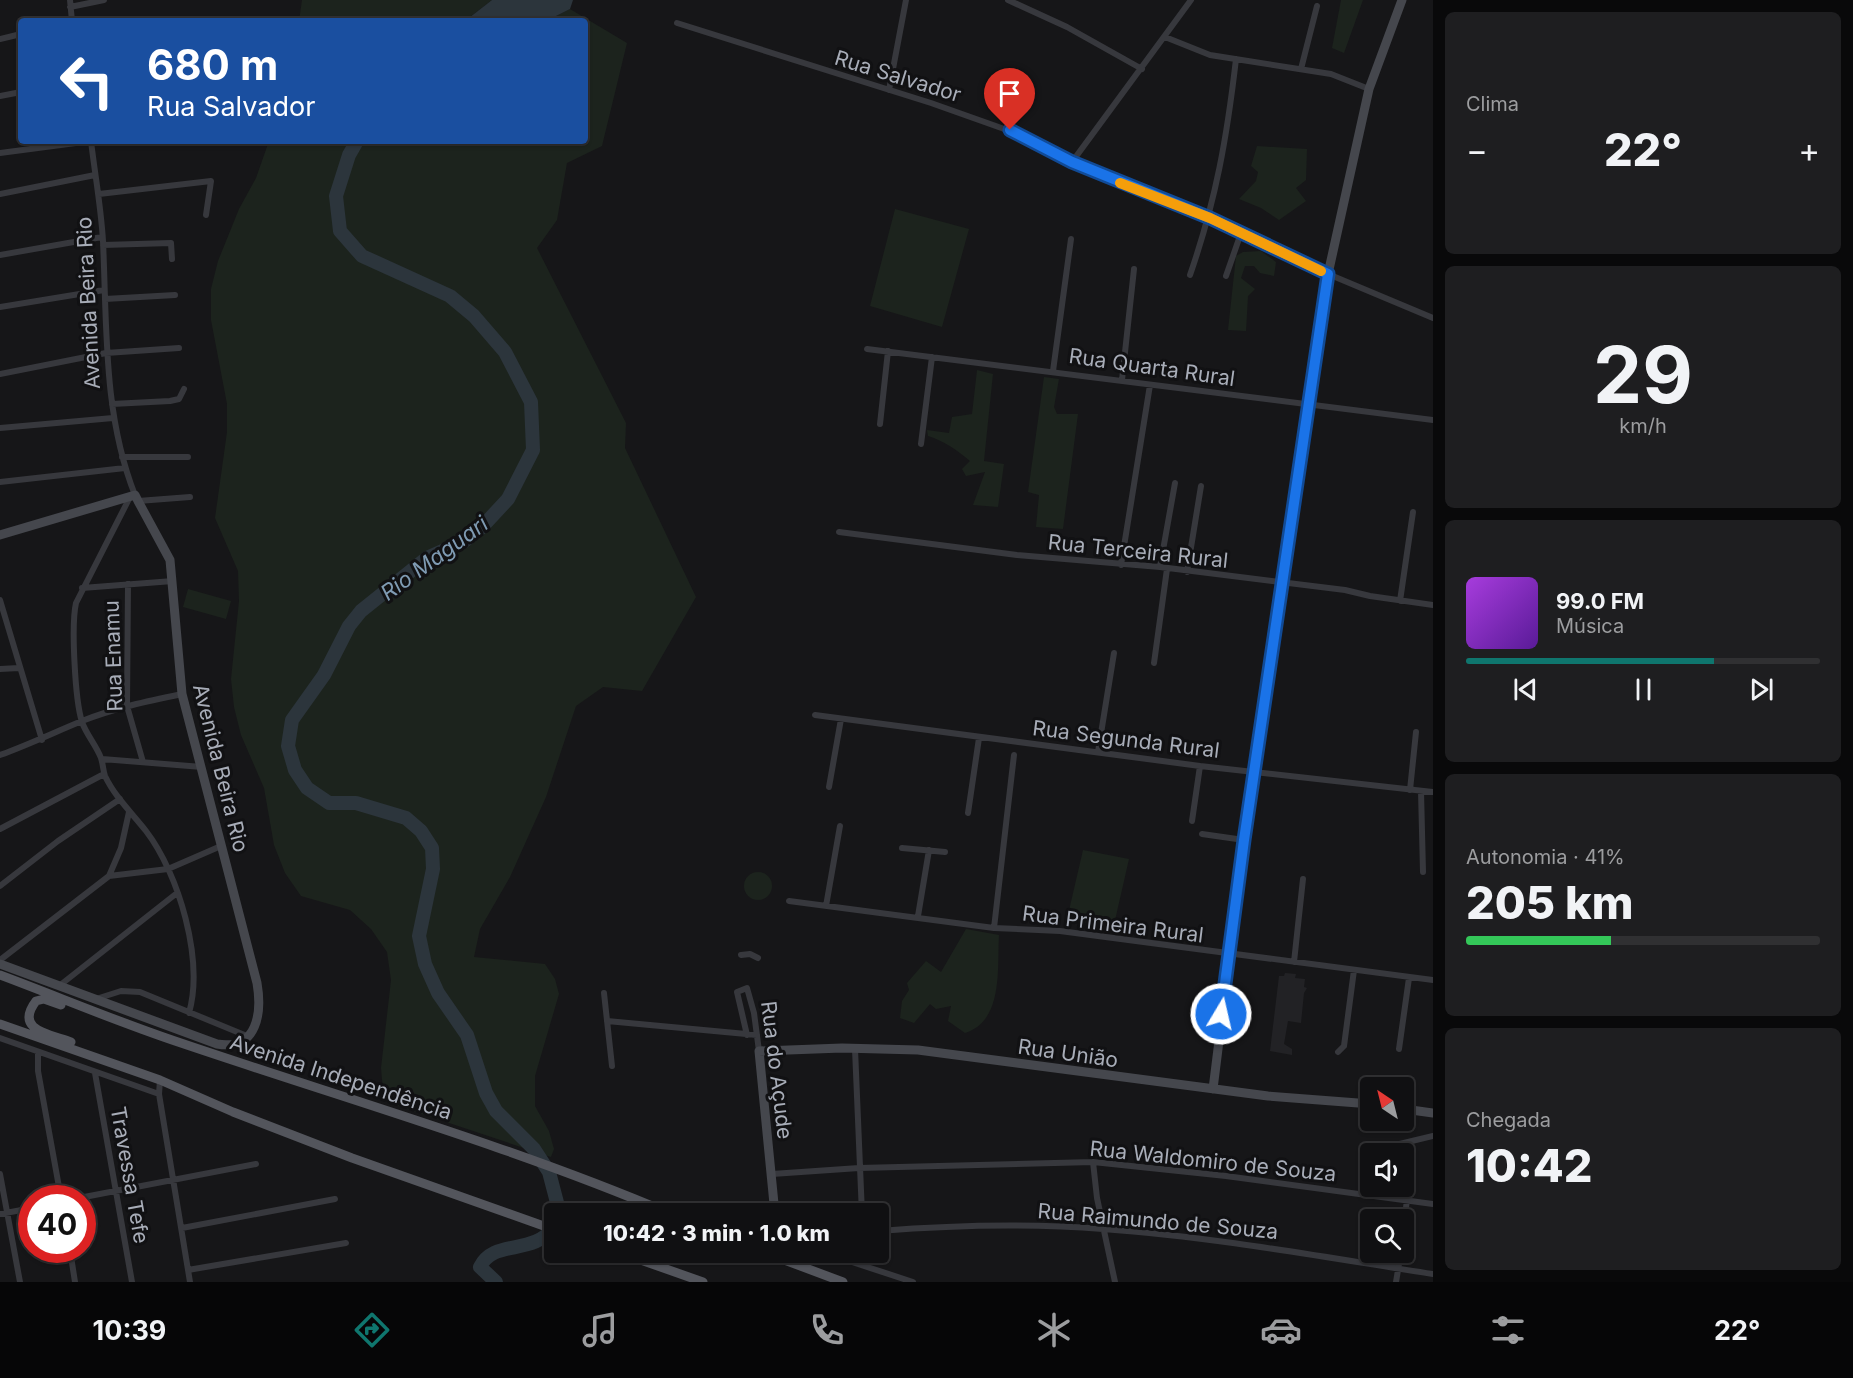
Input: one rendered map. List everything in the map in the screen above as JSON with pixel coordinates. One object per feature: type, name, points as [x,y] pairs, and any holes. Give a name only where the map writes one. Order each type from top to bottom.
[{"type":"main road","name":"Avenida Independência","points":[[0,975],[143,1029],[178,1037],[614,1190],[645,1203]]},
{"type":"main road","points":[[130,1070],[118,1059],[33,1029],[28,1021],[28,1013],[36,1001],[44,999],[129,1029],[143,1029]]},
{"type":"main road","points":[[0,1024],[160,1080],[233,1112],[352,1158],[544,1226]]},
{"type":"main road","points":[[649,1263],[702,1282]]},
{"type":"main road","points":[[797,1263],[843,1282]]},
{"type":"street","points":[[72,18],[70,3],[104,0]]},
{"type":"street","points":[[889,90],[906,0]]},
{"type":"street","points":[[1008,0],[1067,27],[1142,69]]},
{"type":"street","points":[[1072,162],[1191,0]]},
{"type":"street","points":[[1213,1089],[1246,836],[1328,274],[1369,89],[1402,0]]},
{"type":"street","points":[[1301,69],[1317,6]]},
{"type":"street","name":"Rua Salvador","points":[[677,23],[889,90],[1027,137],[1072,162],[1210,218],[1328,274],[1433,318]]},
{"type":"street","points":[[0,39],[18,35]]},
{"type":"street","points":[[1165,37],[1210,55],[1331,74],[1369,89]]},
{"type":"street","points":[[1190,275],[1210,218],[1227,136],[1236,59]]},
{"type":"street","points":[[0,96],[18,93]]},
{"type":"street","points":[[0,153],[68,144]]},
{"type":"street","name":"Avenida Beira Rio","points":[[91,144],[99,194],[106,353],[113,418],[134,498],[170,560],[182,694],[260,1002],[259,1019],[247,1036]]},
{"type":"street","points":[[0,194],[95,175]]},
{"type":"street","points":[[99,194],[211,181],[206,215]]},
{"type":"street","points":[[1226,276],[1241,233]]},
{"type":"street","points":[[0,255],[102,237]]},
{"type":"street","points":[[1053,371],[1071,239]]},
{"type":"street","points":[[103,245],[171,243],[172,259]]},
{"type":"street","points":[[1122,380],[1134,269]]},
{"type":"street","points":[[0,307],[104,290]]},
{"type":"street","points":[[105,299],[175,295]]},
{"type":"street","points":[[0,374],[106,353],[179,348]]},
{"type":"street","name":"Rua Quarta Rural","points":[[867,349],[1433,420]]},
{"type":"street","points":[[880,424],[888,351]]},
{"type":"street","points":[[921,444],[932,357]]},
{"type":"street","points":[[1121,565],[1150,384]]},
{"type":"street","points":[[112,404],[170,401],[179,399],[184,389]]},
{"type":"street","points":[[0,428],[113,418]]},
{"type":"street","points":[[122,457],[188,457]]},
{"type":"street","points":[[0,482],[125,468]]},
{"type":"street","points":[[1154,663],[1174,483]]},
{"type":"street","points":[[1187,572],[1201,486]]},
{"type":"street","points":[[0,535],[134,498],[189,497]]},
{"type":"street","points":[[134,498],[82,588],[73,615],[74,653],[82,721],[102,759],[104,774],[129,812],[145,830],[168,869],[177,893],[191,951],[194,997],[189,1013]]},
{"type":"street","points":[[1400,601],[1413,512]]},
{"type":"street","name":"Rua Terceira Rural","points":[[839,532],[875,534],[908,544],[1164,568],[1345,590],[1433,605]]},
{"type":"street","points":[[82,588],[173,581]]},
{"type":"street","name":"Rua Enamu","points":[[128,584],[128,706],[143,762]]},
{"type":"street","points":[[0,600],[42,740]]},
{"type":"street","points":[[1098,752],[1114,653]]},
{"type":"street","points":[[0,669],[19,668]]},
{"type":"street","points":[[0,746],[1,755],[42,740],[82,721],[128,706],[182,694]]},
{"type":"street","name":"Rua Segunda Rural","points":[[815,715],[1058,750],[1098,752],[1200,766],[1433,792]]},
{"type":"street","points":[[829,787],[840,717]]},
{"type":"street","points":[[1410,790],[1416,732]]},
{"type":"street","points":[[969,813],[979,738]]},
{"type":"street","points":[[994,928],[1014,755]]},
{"type":"street","points":[[102,759],[202,767]]},
{"type":"street","points":[[1192,821],[1200,766]]},
{"type":"street","points":[[0,829],[104,774]]},
{"type":"street","points":[[1421,791],[1423,872]]},
{"type":"street","points":[[0,886],[58,841],[120,799]]},
{"type":"street","points":[[129,812],[121,848],[109,876],[0,962],[178,1037],[225,1046],[232,1045],[247,1036]]},
{"type":"street","points":[[826,906],[840,826]]},
{"type":"street","points":[[1202,834],[1246,836]]},
{"type":"street","points":[[109,876],[168,869],[221,846]]},
{"type":"street","points":[[902,848],[945,852]]},
{"type":"street","points":[[918,916],[929,850]]},
{"type":"street","points":[[1294,962],[1303,879]]},
{"type":"street","points":[[58,987],[177,893]]},
{"type":"street","name":"Rua Primeira Rural","points":[[789,901],[918,916],[994,928],[1060,931],[1433,980]]},
{"type":"street","points":[[741,956],[750,954],[758,958]]},
{"type":"street","points":[[1338,1052],[1344,1046],[1354,970]]},
{"type":"street","points":[[1399,1049],[1409,978]]},
{"type":"street","name":"Rua do Açude","points":[[747,1035],[736,992],[747,988],[757,1035],[774,1203]]},
{"type":"street","points":[[93,1000],[131,991],[247,1036]]},
{"type":"street","points":[[604,993],[612,1066]]},
{"type":"street","points":[[607,1021],[757,1035]]},
{"type":"street","points":[[0,1038],[159,1094]]},
{"type":"street","points":[[855,1048],[861,1203]]},
{"type":"street","name":"Rua União","points":[[759,1052],[855,1048],[918,1050],[1213,1089],[1360,1103]]},
{"type":"street","points":[[38,1053],[38,1071],[59,1185]]},
{"type":"street","name":"Travessa Tefe","points":[[95,1073],[132,1282]]},
{"type":"street","points":[[160,1080],[159,1094],[190,1282]]},
{"type":"street","points":[[1414,1110],[1433,1113]]},
{"type":"street","points":[[1404,1143],[1433,1136]]},
{"type":"street","points":[[1093,1162],[1103,1228],[1115,1282]]},
{"type":"street","name":"Rua Waldomiro de Souza","points":[[772,1174],[859,1168],[1093,1162],[1433,1204]]},
{"type":"street","points":[[96,1195],[256,1164]]},
{"type":"street","points":[[0,1174],[3,1213],[20,1282]]},
{"type":"street","points":[[182,1228],[335,1199]]},
{"type":"street","points":[[1406,1209],[1407,1200]]},
{"type":"street","points":[[3,1213],[18,1210]]},
{"type":"street","name":"Rua Raimundo de Souza","points":[[889,1230],[989,1224],[1103,1228],[1278,1249],[1433,1274]]},
{"type":"street","points":[[188,1270],[346,1243]]},
{"type":"street","points":[[72,1263],[75,1282]]},
{"type":"street","points":[[855,1263],[913,1282]]},
{"type":"street","points":[[1396,1282],[1400,1263]]},
{"type":"shaded area","points":[[302,0],[492,0],[469,18],[299,18]]},
{"type":"shaded area","points":[[492,0],[573,0],[570,9],[552,18],[469,18]]},
{"type":"shaded area","points":[[1341,0],[1363,0],[1344,53],[1332,48]]},
{"type":"shaded area","points":[[570,9],[585,18],[552,18]]},
{"type":"shaded area","points":[[588,20],[627,43],[602,146],[567,163],[557,220],[537,248],[626,423],[625,448],[696,597],[642,691],[603,687],[576,706],[546,797],[510,877],[480,929],[474,957],[545,964],[555,979],[559,994],[535,1076],[535,1106],[549,1131],[554,1149],[551,1157],[392,1104],[383,1091],[381,1068],[391,980],[387,952],[371,929],[350,910],[301,896],[285,873],[274,845],[264,788],[241,735],[234,707],[231,679],[239,601],[238,571],[215,518],[227,432],[227,404],[211,320],[211,289],[218,261],[239,209],[256,178],[268,144],[588,144]]},
{"type":"shaded area","points":[[1257,146],[1307,149],[1306,180],[1296,188],[1306,201],[1279,220],[1261,208],[1239,199],[1256,181],[1258,172],[1251,166]]},
{"type":"shaded area","points":[[895,209],[969,229],[942,327],[870,306]]},
{"type":"shaded area","points":[[1261,251],[1276,262],[1274,276],[1260,273],[1254,266],[1245,266],[1241,278],[1255,289],[1248,296],[1246,331],[1228,330],[1236,256],[1243,252]]},
{"type":"shaded area","points":[[977,370],[993,374],[984,461],[1004,464],[998,507],[973,505],[985,472],[966,476],[962,469],[970,461],[950,446],[928,436],[927,430],[949,433],[952,417],[972,414]]},
{"type":"shaded area","points":[[1044,377],[1059,379],[1054,407],[1057,414],[1078,414],[1063,529],[1036,527],[1039,495],[1028,492]]},
{"type":"shaded area","points":[[188,589],[231,601],[226,619],[183,607]]},
{"type":"shaded area","points":[[1083,850],[1129,859],[1113,929],[1067,919]]},
{"type":"shaded area","points":[[758,872],[768,876],[772,886],[768,896],[758,900],[748,896],[744,886],[748,876]]},
{"type":"shaded area","points":[[966,929],[999,935],[996,992],[986,1017],[978,1027],[965,1033],[948,1021],[951,1006],[936,1009],[930,1004],[914,1023],[900,1018],[902,1001],[909,990],[907,983],[926,961],[941,972]]},
{"type":"shaded area","points":[[1285,973],[1296,974],[1295,978],[1305,979],[1304,987],[1307,988],[1304,993],[1301,1023],[1288,1021],[1284,1044],[1292,1049],[1292,1055],[1270,1051],[1279,976],[1284,976]]},
{"type":"waterway","name":"Rio Maguari","points":[[355,144],[349,155],[336,196],[340,231],[362,256],[450,296],[474,316],[505,352],[531,402],[533,450],[508,499],[482,527],[463,542],[427,558],[361,611],[349,626],[324,675],[292,720],[288,746],[295,770],[307,788],[329,803],[356,803],[406,818],[421,831],[432,848],[433,869],[419,936],[425,964],[438,993],[467,1035],[486,1093],[496,1111],[534,1149],[549,1172],[557,1203]]},
{"type":"waterway","name":"Rio Maguari","points":[[496,1282],[480,1267],[486,1258],[504,1249],[525,1245],[544,1236]]},
{"type":"slow traffic","points":[[1120,183],[1210,218],[1321,271]]},
{"type":"route","points":[[1010,130],[1072,162],[1210,218],[1328,274],[1244,840],[1221,1014]]}]
